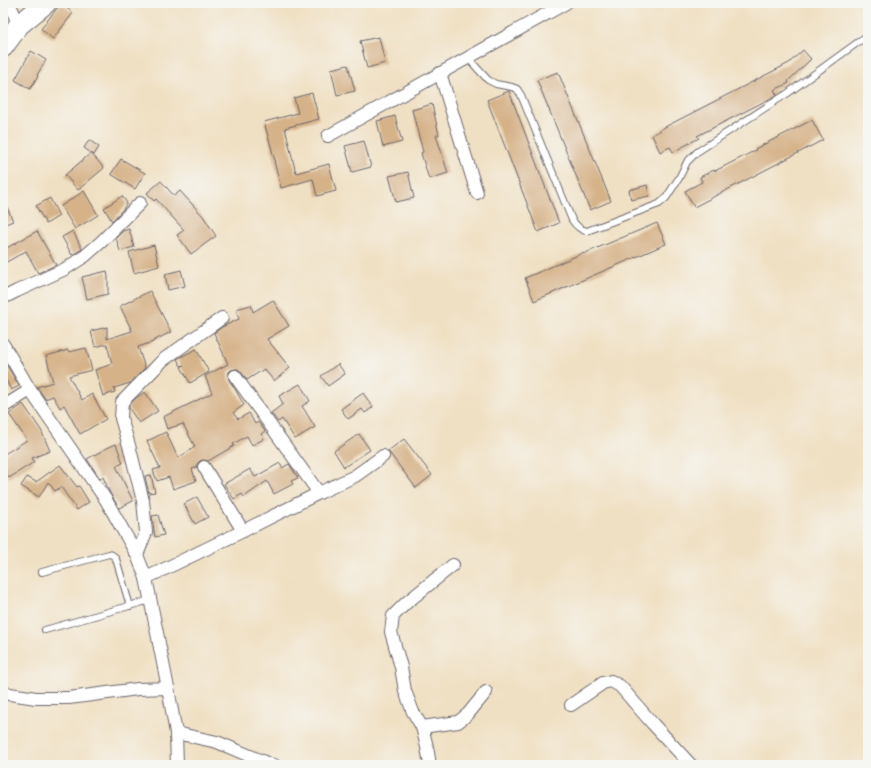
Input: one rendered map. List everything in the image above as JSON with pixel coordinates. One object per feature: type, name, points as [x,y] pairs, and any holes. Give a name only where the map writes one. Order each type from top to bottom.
[{"type":"main road","points":[[3,47],[19,25],[46,3]]},
{"type":"street","points":[[9,3],[19,25]]},
{"type":"street","points":[[328,136],[566,3]]},
{"type":"street","points":[[440,73],[477,193]]},
{"type":"street","points":[[3,298],[65,269],[85,256],[140,203]]},
{"type":"street","points":[[137,555],[146,532],[143,501],[121,418],[122,402],[163,360],[222,318]]},
{"type":"street","points":[[3,344],[30,390],[106,500],[137,555],[146,578],[168,688],[176,734],[177,765]]},
{"type":"street","points":[[235,376],[319,493]]},
{"type":"street","points":[[3,407],[30,390]]},
{"type":"street","points":[[146,578],[355,476],[383,456]]},
{"type":"street","points":[[204,466],[243,531]]},
{"type":"street","points":[[430,765],[422,727],[413,712],[405,691],[401,667],[391,632],[393,616],[406,603],[453,565]]},
{"type":"street","points":[[571,705],[603,683],[611,681],[620,686],[691,765]]},
{"type":"street","points":[[3,693],[36,698],[69,698],[138,689],[168,688]]},
{"type":"street","points":[[422,727],[458,722],[468,714],[486,692]]},
{"type":"street","points":[[176,734],[217,742],[274,765]]},
{"type":"lane","points":[[468,58],[488,80],[496,84],[517,89],[521,95],[572,220],[578,228],[587,231],[659,204],[666,198],[687,162],[697,152],[788,93],[868,35]]},
{"type":"lane","points":[[42,572],[111,554],[116,559],[130,606]]},
{"type":"lane","points":[[45,630],[150,600]]},
{"type":"building","points":[[61,3],[73,13],[53,39],[41,29]]},
{"type":"building","points":[[379,37],[385,63],[367,68],[360,41]]},
{"type":"building","points":[[803,50],[811,59],[788,81],[789,83],[774,90],[777,95],[697,136],[699,138],[673,152],[670,147],[660,152],[652,135],[789,63]]},
{"type":"building","points":[[31,51],[46,60],[30,89],[15,80]]},
{"type":"building","points":[[348,65],[355,91],[337,95],[331,69]]},
{"type":"building","points":[[558,72],[611,201],[590,210],[537,80]]},
{"type":"building","points":[[509,91],[559,223],[538,232],[487,100]]},
{"type":"building","points":[[312,93],[319,119],[285,128],[296,173],[329,164],[336,191],[317,196],[313,179],[281,188],[264,122],[298,113],[294,98]]},
{"type":"building","points":[[432,104],[439,135],[436,135],[448,173],[429,179],[421,153],[423,152],[412,110]]},
{"type":"building","points":[[395,116],[402,142],[383,147],[377,121]]},
{"type":"building","points":[[812,120],[823,140],[694,207],[685,191],[702,182],[700,177],[714,170],[715,171]]},
{"type":"building","points":[[89,140],[99,147],[94,155],[84,148]]},
{"type":"building","points":[[364,141],[371,167],[352,172],[345,146]]},
{"type":"building","points":[[91,153],[104,168],[78,190],[65,175]]},
{"type":"building","points":[[121,159],[145,173],[135,189],[111,174]]},
{"type":"building","points":[[408,172],[414,198],[396,202],[389,176]]},
{"type":"building","points":[[161,181],[174,196],[180,191],[203,216],[216,236],[191,254],[177,235],[184,230],[156,199],[154,201],[147,193]]},
{"type":"building","points":[[647,185],[649,196],[631,200],[629,190]]},
{"type":"building","points":[[84,191],[98,215],[75,229],[61,206]]},
{"type":"building","points":[[122,196],[127,203],[112,221],[104,208]]},
{"type":"building","points":[[3,198],[13,221],[3,225]]},
{"type":"building","points":[[50,198],[59,216],[46,224],[36,206]]},
{"type":"building","points":[[657,223],[666,244],[534,301],[525,278]]},
{"type":"building","points":[[129,229],[134,247],[120,251],[116,238],[123,231]]},
{"type":"building","points":[[37,231],[56,265],[38,273],[26,251],[3,264],[3,250]]},
{"type":"building","points":[[73,231],[82,249],[72,255],[62,237]]},
{"type":"building","points":[[154,245],[159,266],[134,273],[129,252]]},
{"type":"building","points":[[181,270],[185,286],[168,290],[165,274]]},
{"type":"building","points":[[107,271],[108,294],[87,299],[82,277]]},
{"type":"building","points":[[150,291],[171,332],[153,342],[138,347],[145,368],[130,383],[114,388],[115,392],[103,396],[95,370],[112,364],[107,344],[95,347],[91,331],[107,327],[107,339],[132,331],[120,306]]},
{"type":"building","points":[[273,300],[289,326],[267,339],[290,368],[274,381],[264,369],[247,380],[238,369],[231,370],[228,373],[229,380],[244,405],[233,413],[238,419],[249,413],[255,424],[258,422],[265,431],[261,434],[264,439],[252,445],[247,436],[233,444],[234,446],[208,461],[200,461],[197,464],[197,467],[192,469],[196,481],[173,489],[169,477],[157,481],[153,470],[160,468],[147,441],[166,432],[178,458],[195,447],[183,424],[167,429],[163,417],[212,393],[205,376],[228,364],[214,333],[222,327],[239,319],[236,309],[251,305],[253,312]]},
{"type":"building","points":[[86,348],[92,370],[69,376],[82,400],[92,394],[106,419],[80,434],[64,405],[60,408],[53,396],[45,399],[37,387],[53,382],[46,356],[68,350],[69,352]]},
{"type":"building","points":[[196,349],[209,372],[190,383],[181,367],[184,365],[181,366],[177,359]]},
{"type":"building","points":[[3,359],[19,386],[11,390],[3,374]]},
{"type":"building","points":[[338,364],[345,374],[328,386],[321,376]]},
{"type":"building","points":[[300,384],[310,401],[302,406],[315,427],[295,439],[282,419],[278,422],[271,413],[283,404],[279,396]]},
{"type":"building","points":[[145,392],[158,411],[139,423],[129,408],[129,405]]},
{"type":"building","points":[[363,393],[373,407],[365,413],[362,409],[348,419],[341,409]]},
{"type":"building","points":[[23,404],[41,430],[50,451],[32,458],[34,462],[9,478],[3,468],[3,455],[27,440],[9,414]]},
{"type":"building","points":[[359,434],[370,450],[344,467],[334,451]]},
{"type":"building","points":[[404,439],[432,475],[416,488],[388,451]]},
{"type":"building","points":[[116,444],[123,463],[116,466],[133,501],[119,508],[103,477],[100,479],[87,459]]},
{"type":"building","points":[[280,463],[282,468],[289,464],[298,478],[291,481],[293,484],[274,494],[267,481],[244,497],[242,494],[234,499],[224,484],[250,469],[255,477]]},
{"type":"building","points":[[60,465],[77,487],[79,486],[89,502],[77,510],[61,487],[55,491],[48,482],[39,497],[21,486],[27,477],[36,482]]},
{"type":"building","points":[[151,475],[155,492],[149,493],[145,476]]},
{"type":"building","points":[[197,497],[208,517],[195,524],[184,504]]},
{"type":"building","points":[[158,515],[164,535],[155,537],[152,516]]}]
